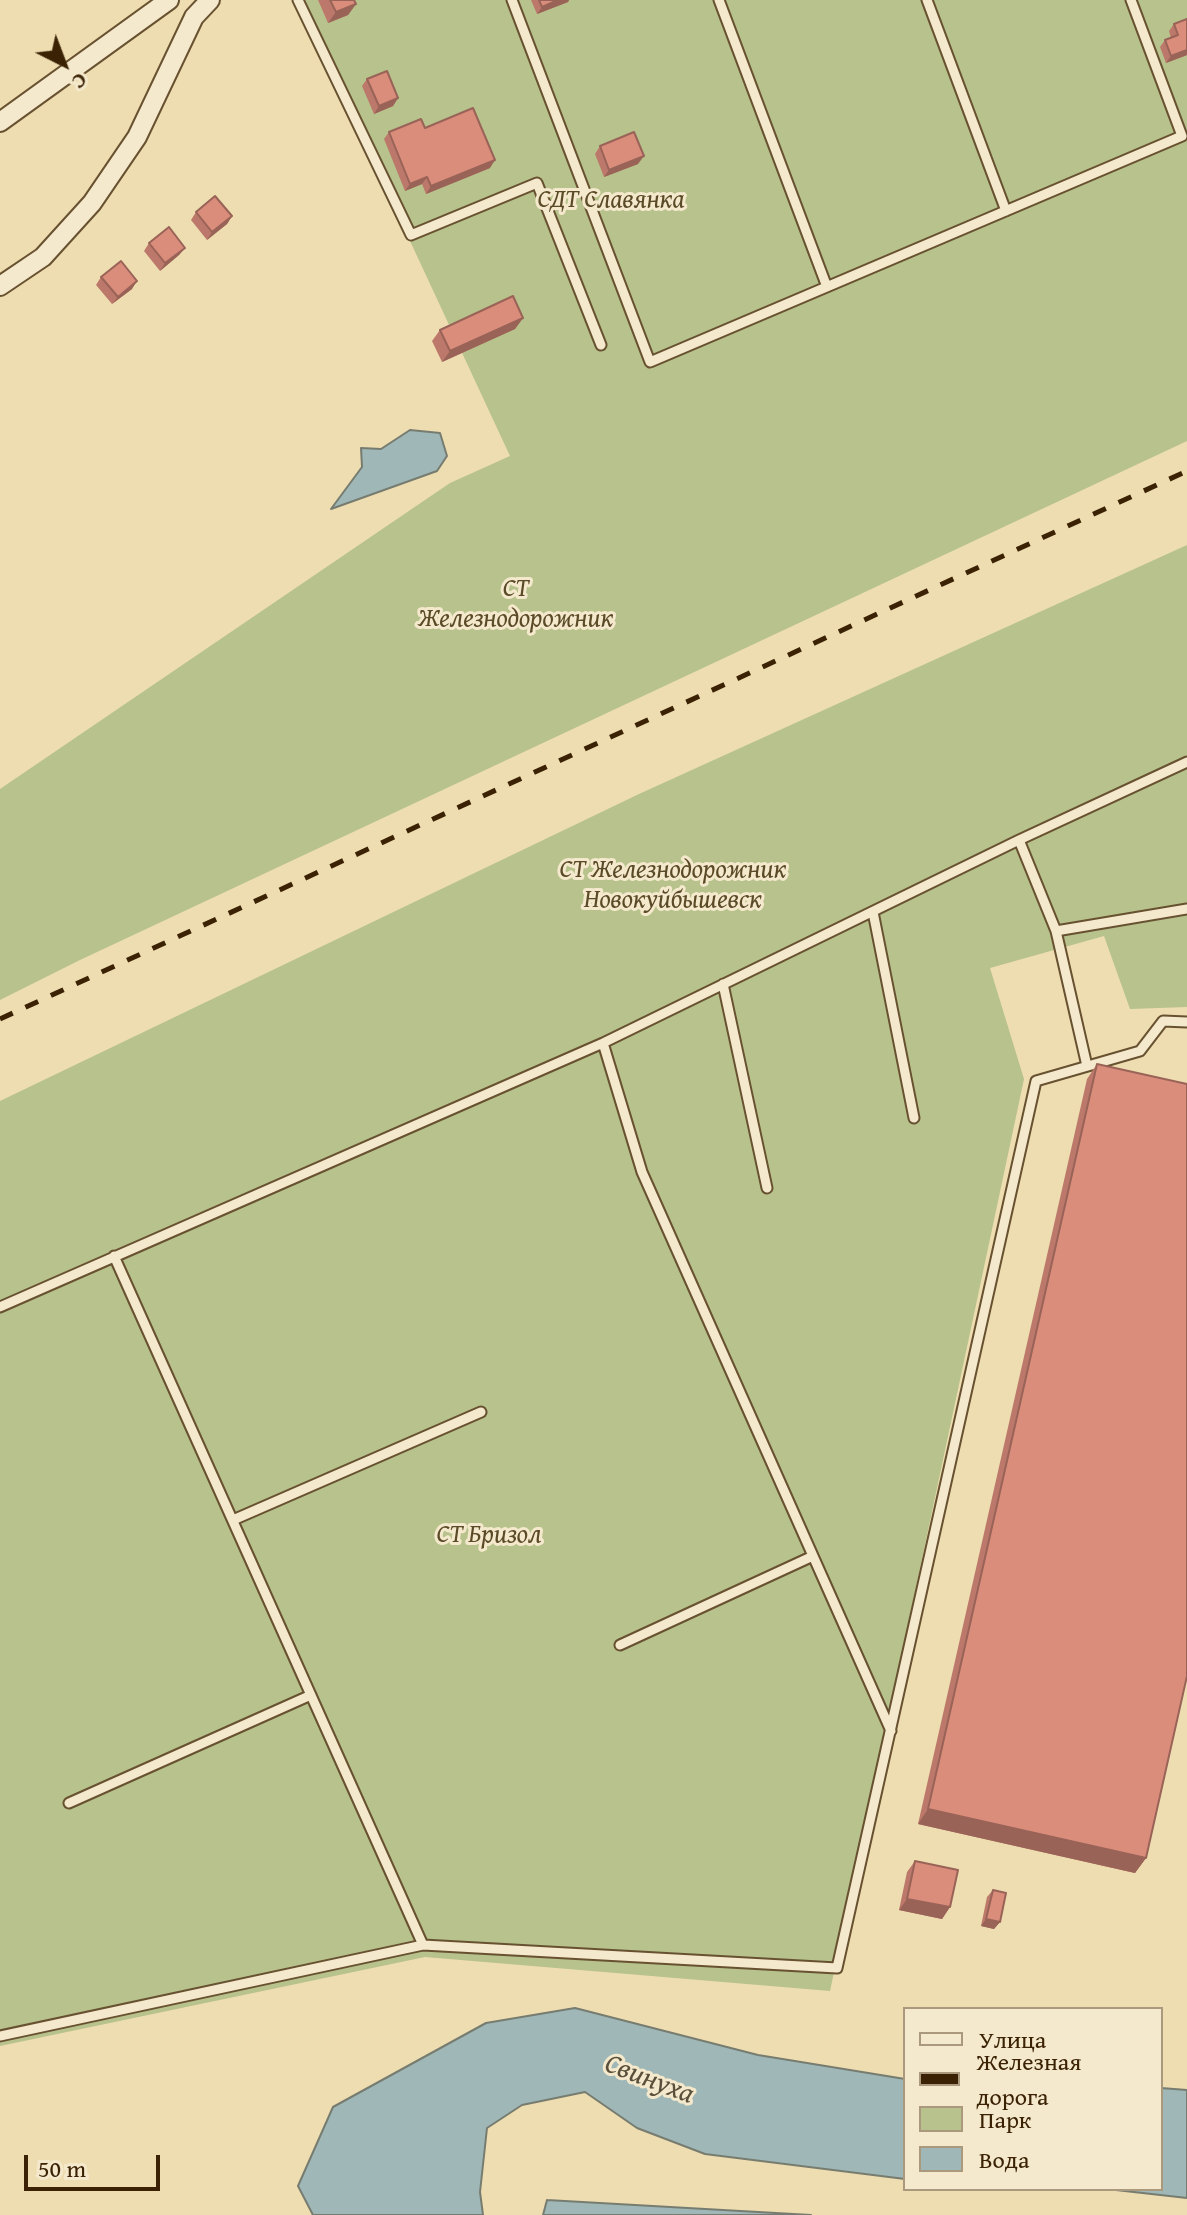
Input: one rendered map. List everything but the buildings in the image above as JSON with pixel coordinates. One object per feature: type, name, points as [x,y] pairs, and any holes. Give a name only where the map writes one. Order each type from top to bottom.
[{"type":"street","points":[[0,122],[171,0],[194,17]]},
{"type":"street","points":[[0,286],[43,257],[92,203],[137,137],[194,17],[210,0]]},
{"type":"lane","points":[[298,0],[411,235],[537,183],[601,345]]},
{"type":"lane","points":[[512,0],[650,362],[1182,136],[1131,0]]},
{"type":"lane","points":[[719,0],[827,287]]},
{"type":"lane","points":[[927,0],[1006,211]]},
{"type":"lane","points":[[0,1307],[603,1043],[1019,840],[1187,762]]},
{"type":"lane","points":[[1019,840],[1056,931],[1087,1066]]},
{"type":"lane","points":[[1056,931],[1187,909]]},
{"type":"lane","points":[[873,912],[914,1118]]},
{"type":"lane","points":[[723,984],[767,1188]]},
{"type":"lane","points":[[0,2036],[423,1945],[837,1968],[1036,1081],[1140,1051],[1163,1021],[1187,1022]]},
{"type":"lane","points":[[603,1043],[642,1172],[891,1731]]},
{"type":"lane","points":[[114,1256],[423,1945]]},
{"type":"lane","points":[[233,1520],[481,1412]]},
{"type":"lane","points":[[620,1645],[813,1556]]},
{"type":"lane","points":[[69,1803],[311,1695]]},
{"type":"green space","points":[[298,0],[1187,0],[1187,441],[0,1000],[0,789],[450,483],[510,456]]},
{"type":"green space","name":"СТ Бризол","points":[[1187,545],[1187,1007],[1130,1009],[1104,936],[990,968],[1024,1079],[830,1991],[425,1957],[0,2046],[0,1101],[639,794]]},
{"type":"water","points":[[410,430],[440,433],[447,456],[437,471],[331,509],[362,467],[361,448],[381,449]]},
{"type":"water","name":"Свинуха","points":[[575,2008],[758,2055],[903,2079],[903,2179],[705,2154],[637,2128],[585,2092],[522,2105],[487,2128],[480,2192],[483,2215],[313,2215],[298,2186],[333,2107],[486,2023]]},
{"type":"water","points":[[1163,2088],[1187,2090],[1187,2198],[1125,2191],[1163,2191]]},
{"type":"water","points":[[547,2200],[811,2215],[543,2215]]},
{"type":"railway","points":[[0,1019],[1187,471]]},
{"type":"park label","name":"СДТ Славянка","points":[[611,200]]},
{"type":"park label","name":"СТ Железнодорожник","points":[[516,604]]},
{"type":"park label","name":"СТ Железнодорожник Новокуйбышевск","points":[[673,885]]}]
